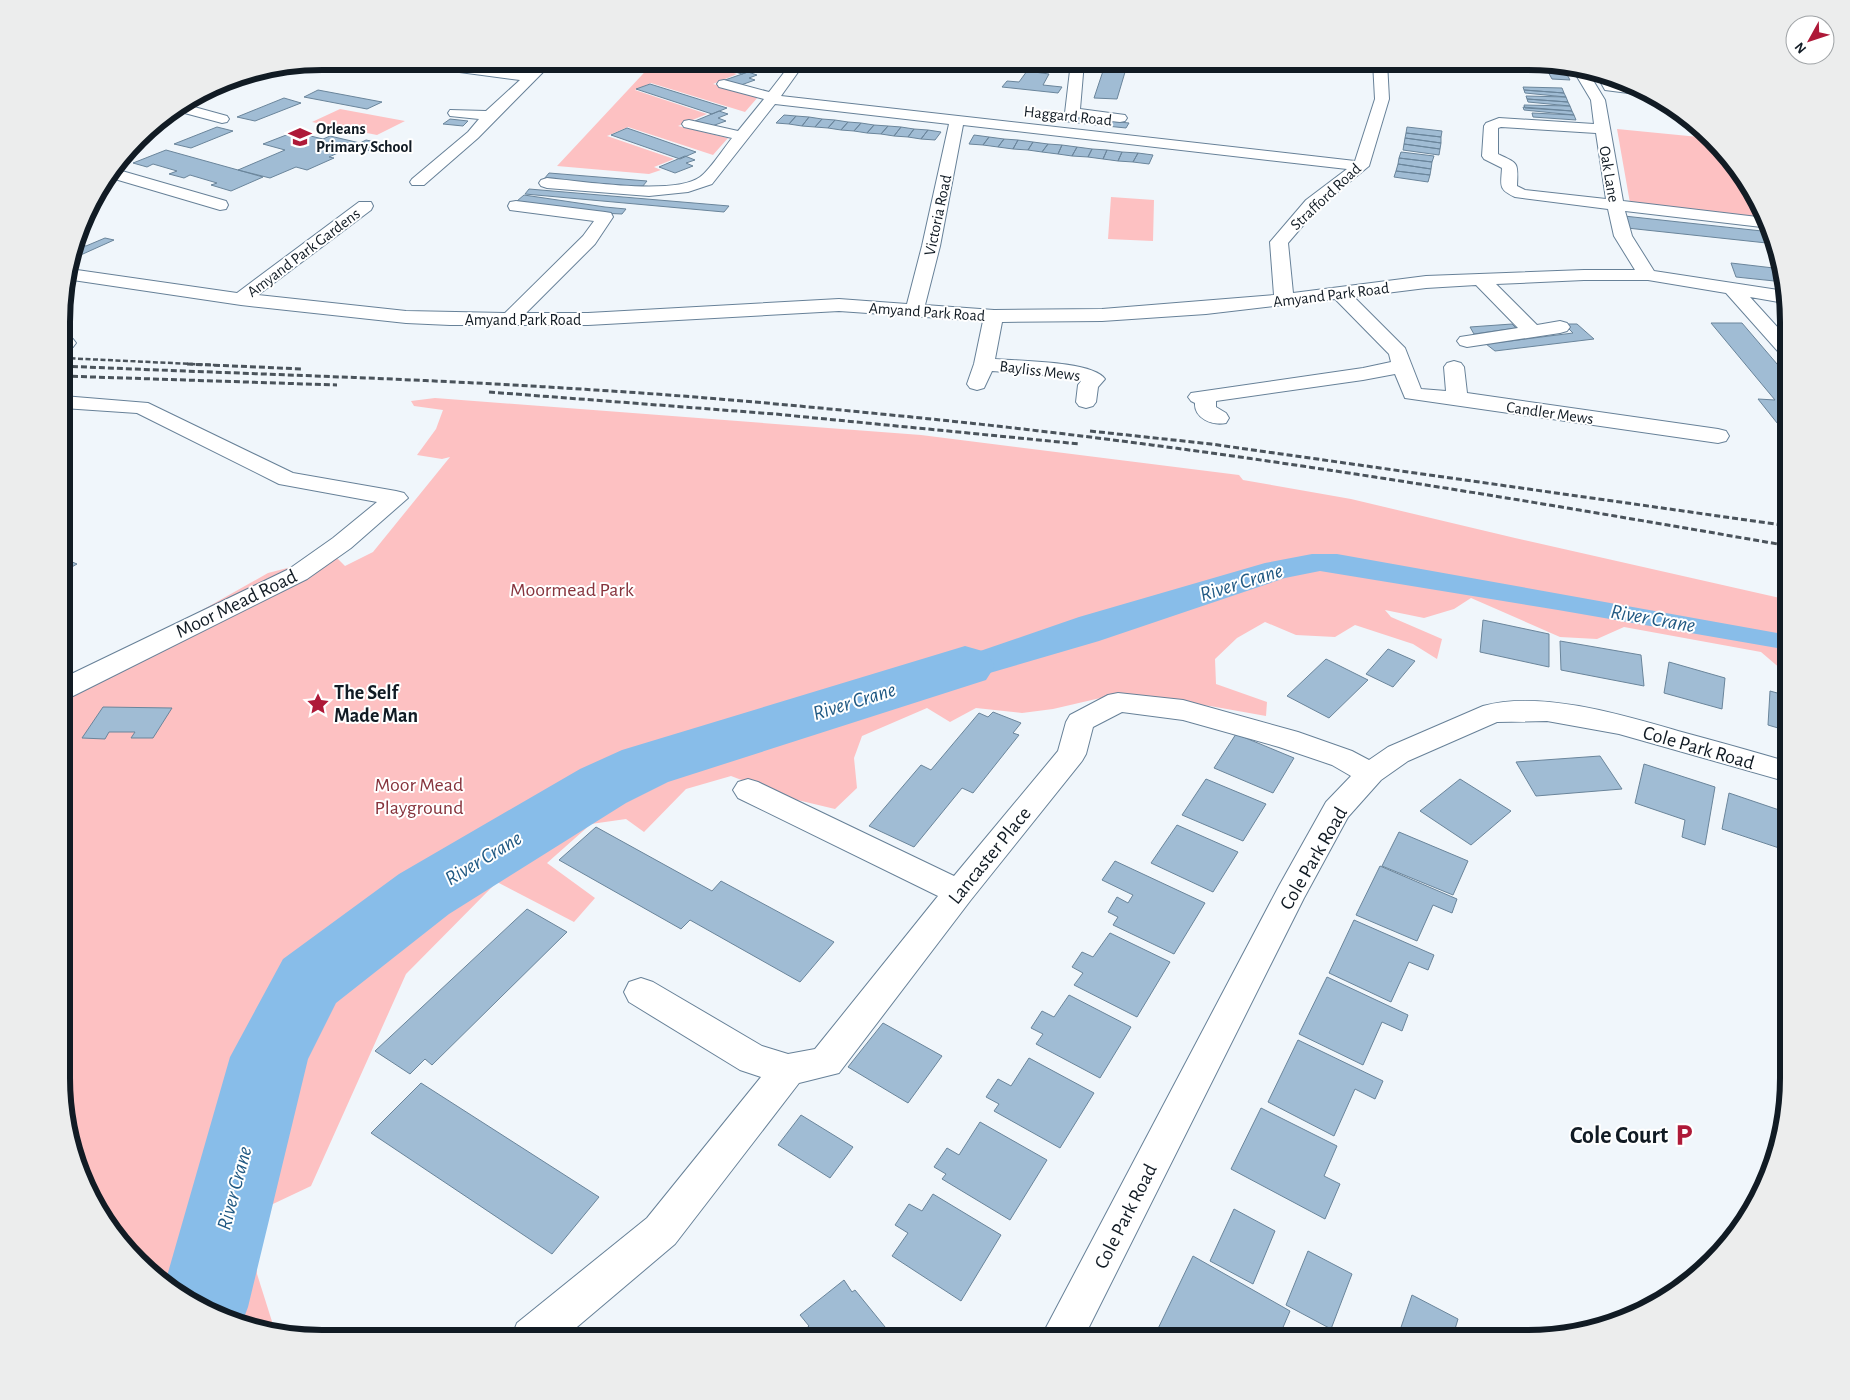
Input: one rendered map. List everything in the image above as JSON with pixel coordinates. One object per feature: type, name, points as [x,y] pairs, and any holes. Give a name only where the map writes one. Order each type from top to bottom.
[{"type":"street","points":[[477,70],[531,77]]},
{"type":"street","points":[[418,182],[474,135],[490,116],[538,70]]},
{"type":"street","points":[[547,183],[651,192],[674,191],[692,187],[706,181],[794,70]]},
{"type":"street","points":[[997,78],[1002,70]]},
{"type":"street","points":[[1076,70],[1072,113],[1120,118]]},
{"type":"street","name":"Strafford Road","points":[[1284,300],[1279,242],[1312,204],[1361,166],[1382,98],[1380,70]]},
{"type":"street","name":"Oak Lane","points":[[1584,77],[1598,100],[1615,205],[1623,236],[1648,275]]},
{"type":"street","points":[[1608,83],[1610,87],[1623,88]]},
{"type":"street","name":"Haggard Road","points":[[724,84],[772,98],[1361,166]]},
{"type":"street","points":[[187,109],[222,118]]},
{"type":"street","points":[[454,113],[490,116]]},
{"type":"street","name":"Victoria Road","points":[[915,309],[957,120]]},
{"type":"street","points":[[1603,129],[1499,122],[1491,126],[1490,156],[1510,166],[1509,188],[1522,194],[1759,222]]},
{"type":"street","points":[[689,124],[742,136]]},
{"type":"street","points":[[117,176],[220,206]]},
{"type":"street","name":"Amyand Park Gardens","points":[[241,299],[365,206]]},
{"type":"street","points":[[510,319],[611,218],[516,206]]},
{"type":"street","name":"Amyand Park Road","points":[[75,275],[241,299],[450,320],[588,319],[839,305],[994,316],[1102,315],[1206,308],[1426,282],[1584,274],[1648,275],[1778,295]]},
{"type":"street","points":[[1480,279],[1532,331]]},
{"type":"street","points":[[1731,287],[1780,342]]},
{"type":"street","name":"Candler Mews","points":[[1340,293],[1398,352],[1412,394],[1457,398],[1718,436]]},
{"type":"street","points":[[978,384],[994,316]]},
{"type":"street","points":[[1468,341],[1560,327]]},
{"type":"street","name":"Bayliss Mews","points":[[984,364],[1074,371],[1114,384]]},
{"type":"street","points":[[1218,418],[1205,410],[1202,397],[1402,366]]},
{"type":"street","points":[[1454,367],[1457,398]]},
{"type":"street","name":"Bayliss Mews","points":[[1086,402],[1088,385],[1095,379]]},
{"type":"street","name":"Moor Mead Road","points":[[70,402],[141,407],[287,479],[396,498],[342,543],[298,574],[70,686]]},
{"type":"street","name":"Lancaster Place","points":[[641,992],[752,1059],[788,1070],[826,1062],[958,892],[1072,754],[1080,722],[1118,702],[1183,710],[1288,739],[1342,758],[1371,773]]},
{"type":"street","name":"Cole Park Road","points":[[1065,1330],[1290,895],[1337,810],[1371,773],[1398,754],[1493,713],[1547,712],[1619,724],[1780,770]]},
{"type":"street","points":[[748,790],[958,892]]},
{"type":"street","points":[[542,1330],[661,1231],[788,1070]]},
{"type":"green space","points":[[647,70],[724,70],[737,74],[713,84],[758,97],[745,112],[651,83],[635,90],[707,114],[678,126],[728,138],[713,155],[628,127],[607,136],[674,159],[654,167],[661,170],[649,174],[557,166]]},
{"type":"green space","points":[[340,109],[405,121],[377,135],[312,122]]},
{"type":"green space","points":[[1617,129],[1698,137],[1738,182],[1757,218],[1630,203]]},
{"type":"green space","points":[[1111,197],[1154,200],[1153,241],[1108,239]]},
{"type":"green space","name":"Moormead Park","points":[[435,398],[921,435],[1239,475],[1243,480],[1351,499],[1780,598],[1780,668],[1761,652],[1624,627],[1597,639],[1560,637],[1471,598],[1454,609],[1424,618],[1385,610],[1391,617],[1442,639],[1437,659],[1413,644],[1355,625],[1335,637],[1296,635],[1265,622],[1237,638],[1215,659],[1216,684],[1267,702],[1266,716],[1210,706],[1109,696],[1053,709],[1022,713],[976,708],[950,722],[927,708],[862,736],[854,758],[857,788],[835,809],[789,798],[731,776],[686,789],[644,832],[626,819],[591,824],[547,863],[595,898],[574,922],[497,882],[406,974],[311,1186],[256,1212],[257,1274],[273,1325],[241,1317],[211,1304],[182,1288],[156,1267],[133,1244],[112,1218],[96,1189],[83,1159],[72,1111],[70,1078],[70,696],[117,673],[133,649],[268,573],[322,559],[337,558],[345,566],[373,552],[450,457],[442,459],[417,455],[436,429],[443,410],[414,406],[411,401]]},
{"type":"water","points":[[1312,554],[1337,554],[1780,633],[1780,649],[1320,571],[1285,578],[1099,641],[890,702],[881,685],[1079,617],[1265,563]]},
{"type":"building","points":[[729,70],[753,70],[742,74]]},
{"type":"building","points":[[1103,70],[1126,70],[1117,99],[1094,98]]},
{"type":"building","points":[[1027,71],[1049,74],[1043,85],[1062,87],[1058,93],[1002,87],[1007,81],[1019,82]]},
{"type":"building","points":[[1548,71],[1566,73],[1570,80],[1552,79]]},
{"type":"building","points":[[748,72],[757,75],[749,78],[755,80],[741,85],[725,80]]},
{"type":"building","points":[[650,84],[727,108],[712,114],[636,89]]},
{"type":"building","points":[[1523,87],[1562,88],[1564,93],[1524,90]]},
{"type":"building","points":[[318,90],[382,102],[367,109],[304,97]]},
{"type":"building","points":[[1524,90],[1564,93],[1566,97],[1525,93]]},
{"type":"building","points":[[1526,96],[1566,97],[1568,102],[1527,99]]},
{"type":"building","points":[[284,98],[301,103],[255,121],[237,117]]},
{"type":"building","points":[[1527,99],[1568,102],[1570,106],[1528,102]]},
{"type":"building","points":[[1524,105],[1570,106],[1572,111],[1525,108]]},
{"type":"building","points":[[1523,107],[1572,111],[1574,115],[1524,110]]},
{"type":"building","points":[[719,111],[728,114],[718,118],[726,121],[712,126],[695,121]]},
{"type":"building","points":[[1532,113],[1574,115],[1576,120],[1533,117]]},
{"type":"building","points":[[784,115],[796,116],[789,124],[776,123]]},
{"type":"building","points":[[1052,115],[1129,123],[1126,128],[1049,120]]},
{"type":"building","points":[[796,116],[809,117],[802,126],[789,124]]},
{"type":"building","points":[[809,117],[822,119],[815,127],[802,126]]},
{"type":"building","points":[[450,119],[468,121],[463,126],[443,124]]},
{"type":"building","points":[[822,119],[835,120],[828,128],[815,127]]},
{"type":"building","points":[[835,120],[848,122],[841,130],[828,128]]},
{"type":"building","points":[[848,122],[861,123],[854,131],[841,130]]},
{"type":"building","points":[[861,123],[874,125],[867,133],[854,131]]},
{"type":"building","points":[[874,125],[888,126],[881,134],[867,133]]},
{"type":"building","points":[[888,126],[901,127],[894,136],[881,134]]},
{"type":"building","points":[[217,127],[233,131],[191,148],[174,144]]},
{"type":"building","points":[[901,127],[914,129],[908,137],[894,136]]},
{"type":"building","points":[[1407,127],[1442,131],[1441,137],[1406,133]]},
{"type":"building","points":[[627,128],[696,152],[680,159],[611,135]]},
{"type":"building","points":[[914,129],[928,130],[921,139],[908,137]]},
{"type":"building","points":[[928,130],[941,132],[935,140],[921,139]]},
{"type":"building","points":[[294,132],[323,139],[330,136],[360,143],[329,157],[334,158],[307,170],[296,167],[270,178],[238,170],[285,150],[263,144]]},
{"type":"building","points":[[1406,133],[1441,137],[1441,143],[1405,138]]},
{"type":"building","points":[[974,135],[989,137],[983,145],[969,144]]},
{"type":"building","points":[[989,137],[1004,139],[998,147],[983,145]]},
{"type":"building","points":[[1405,138],[1441,143],[1440,149],[1404,144]]},
{"type":"building","points":[[1004,139],[1018,140],[1013,149],[998,147]]},
{"type":"building","points":[[366,140],[390,145],[376,152],[352,147]]},
{"type":"building","points":[[1018,140],[1033,142],[1028,150],[1013,149]]},
{"type":"building","points":[[1033,142],[1048,144],[1042,152],[1028,150]]},
{"type":"building","points":[[1048,144],[1062,145],[1058,154],[1042,152]]},
{"type":"building","points":[[1404,144],[1440,149],[1439,155],[1403,150]]},
{"type":"building","points":[[1062,145],[1077,147],[1072,156],[1058,154]]},
{"type":"building","points":[[1077,147],[1092,149],[1088,157],[1072,156]]},
{"type":"building","points":[[1092,149],[1107,150],[1103,159],[1088,157]]},
{"type":"building","points":[[166,150],[263,177],[231,191],[211,185],[217,183],[190,175],[184,178],[169,174],[177,171],[153,164],[147,167],[133,163]]},
{"type":"building","points":[[1107,150],[1122,152],[1118,161],[1103,159]]},
{"type":"building","points":[[1122,152],[1138,153],[1133,162],[1118,161]]},
{"type":"building","points":[[1401,152],[1434,156],[1432,162],[1399,158]]},
{"type":"building","points":[[1138,153],[1153,155],[1149,164],[1133,162]]},
{"type":"building","points":[[685,156],[695,160],[686,163],[693,166],[675,173],[659,167]]},
{"type":"building","points":[[1399,158],[1432,162],[1431,169],[1398,164]]},
{"type":"building","points":[[1398,164],[1431,169],[1430,175],[1396,171]]},
{"type":"building","points":[[1396,171],[1430,175],[1428,182],[1394,177]]},
{"type":"building","points":[[549,173],[647,181],[642,187],[544,179]]},
{"type":"building","points":[[529,189],[729,206],[724,212],[525,194]]},
{"type":"building","points":[[524,195],[626,209],[622,214],[600,213],[517,201]]},
{"type":"building","points":[[1624,216],[1763,231],[1768,243],[1627,228]]},
{"type":"building","points":[[105,238],[114,240],[79,256],[82,245],[86,246]]},
{"type":"building","points":[[1731,263],[1774,268],[1777,281],[1736,277]]},
{"type":"building","points":[[1711,323],[1742,323],[1780,367],[1780,427],[1758,399],[1775,400]]},
{"type":"building","points":[[1512,324],[1516,328],[1474,334],[1470,327]]},
{"type":"building","points":[[1564,324],[1577,324],[1594,339],[1495,351],[1486,344],[1573,333]]},
{"type":"building","points":[[70,561],[77,564],[70,568]]},
{"type":"building","points":[[1483,620],[1549,634],[1549,667],[1480,652]]},
{"type":"building","points":[[1560,641],[1641,655],[1644,686],[1561,670]]},
{"type":"building","points":[[1388,649],[1415,661],[1393,687],[1366,674]]},
{"type":"building","points":[[1326,659],[1368,680],[1329,718],[1287,696]]},
{"type":"building","points":[[1669,662],[1725,678],[1722,709],[1664,693]]},
{"type":"building","points":[[1770,691],[1780,694],[1780,729],[1768,725]]},
{"type":"building","points":[[103,707],[172,708],[153,738],[131,738],[135,732],[109,732],[105,739],[82,738]]},
{"type":"building","points":[[993,712],[1021,723],[1013,733],[1019,735],[973,793],[962,788],[914,847],[869,826],[921,765],[931,770],[979,713],[988,717]]},
{"type":"building","points":[[1236,734],[1294,758],[1273,793],[1214,768]]},
{"type":"building","points":[[1600,756],[1622,789],[1536,796],[1516,762]]},
{"type":"building","points":[[1644,764],[1715,787],[1705,845],[1682,837],[1685,820],[1635,803]]},
{"type":"building","points":[[1206,779],[1266,804],[1243,841],[1182,815]]},
{"type":"building","points":[[1460,779],[1511,811],[1471,845],[1420,811]]},
{"type":"building","points":[[1729,793],[1780,810],[1780,848],[1722,829]]},
{"type":"building","points":[[1177,825],[1238,852],[1213,892],[1151,863]]},
{"type":"building","points":[[596,827],[712,891],[721,881],[834,942],[800,982],[690,920],[681,929],[559,860]]},
{"type":"building","points":[[1399,832],[1468,861],[1453,895],[1382,866]]},
{"type":"building","points":[[1115,861],[1205,903],[1174,954],[1113,925],[1118,917],[1108,912],[1117,897],[1128,903],[1133,895],[1102,880]]},
{"type":"building","points":[[1380,866],[1457,899],[1452,913],[1433,905],[1417,941],[1356,915]]},
{"type":"building","points":[[527,909],[567,932],[432,1065],[425,1059],[410,1074],[375,1051]]},
{"type":"building","points":[[1354,920],[1434,955],[1428,970],[1409,962],[1391,1002],[1329,973]]},
{"type":"building","points":[[1110,933],[1170,962],[1137,1017],[1074,985],[1083,973],[1072,967],[1082,952],[1093,957]]},
{"type":"building","points":[[1327,977],[1408,1015],[1402,1031],[1382,1022],[1363,1065],[1299,1034]]},
{"type":"building","points":[[1069,995],[1131,1027],[1100,1078],[1036,1044],[1043,1034],[1031,1028],[1042,1011],[1054,1017]]},
{"type":"building","points":[[883,1023],[942,1056],[908,1103],[848,1067]]},
{"type":"building","points":[[1298,1040],[1383,1081],[1375,1099],[1355,1089],[1334,1136],[1268,1102]]},
{"type":"building","points":[[1029,1058],[1094,1093],[1060,1148],[994,1111],[999,1104],[986,1097],[998,1079],[1011,1086]]},
{"type":"building","points":[[421,1083],[599,1197],[552,1254],[371,1133]]},
{"type":"building","points":[[1261,1108],[1337,1146],[1324,1176],[1340,1184],[1325,1219],[1231,1169]]},
{"type":"building","points":[[801,1115],[853,1147],[830,1178],[778,1145]]},
{"type":"building","points":[[980,1122],[1047,1160],[1010,1220],[942,1179],[946,1174],[934,1167],[947,1148],[959,1155]]},
{"type":"building","points":[[933,1194],[1001,1235],[961,1301],[892,1256],[908,1233],[895,1225],[909,1204],[922,1211]]},
{"type":"building","points":[[1234,1209],[1275,1231],[1253,1284],[1210,1261]]},
{"type":"building","points":[[1308,1251],[1352,1274],[1331,1329],[1286,1305]]},
{"type":"building","points":[[1193,1256],[1290,1311],[1282,1330],[1157,1330]]},
{"type":"building","points":[[844,1280],[852,1292],[855,1290],[888,1330],[804,1330],[809,1326],[800,1315]]},
{"type":"building","points":[[1412,1295],[1458,1319],[1455,1330],[1400,1330]]},
{"type":"waterway","name":"River Crane","points":[[205,1301],[269,1057],[309,981],[424,894],[603,786],[645,766],[965,666]]},
{"type":"railway","points":[[70,358],[214,365]]},
{"type":"railway","points":[[187,364],[303,369]]},
{"type":"railway","points":[[70,366],[396,379],[632,392],[891,415],[1116,440],[1229,455],[1453,489],[1780,544]]},
{"type":"railway","points":[[70,376],[337,385]]},
{"type":"railway","points":[[489,392],[775,414],[1080,444]]},
{"type":"railway","points":[[1090,431],[1211,444],[1780,525]]},
{"type":"place","name":"Orleans Primary School","points":[[300,137]]},
{"type":"place","name":"The Self Made Man","points":[[318,704]]},
{"type":"place","name":"Cole Court","points":[[1684,1135]]},
{"type":"park label","name":"Moor Mead Playground","points":[[419,796]]}]
